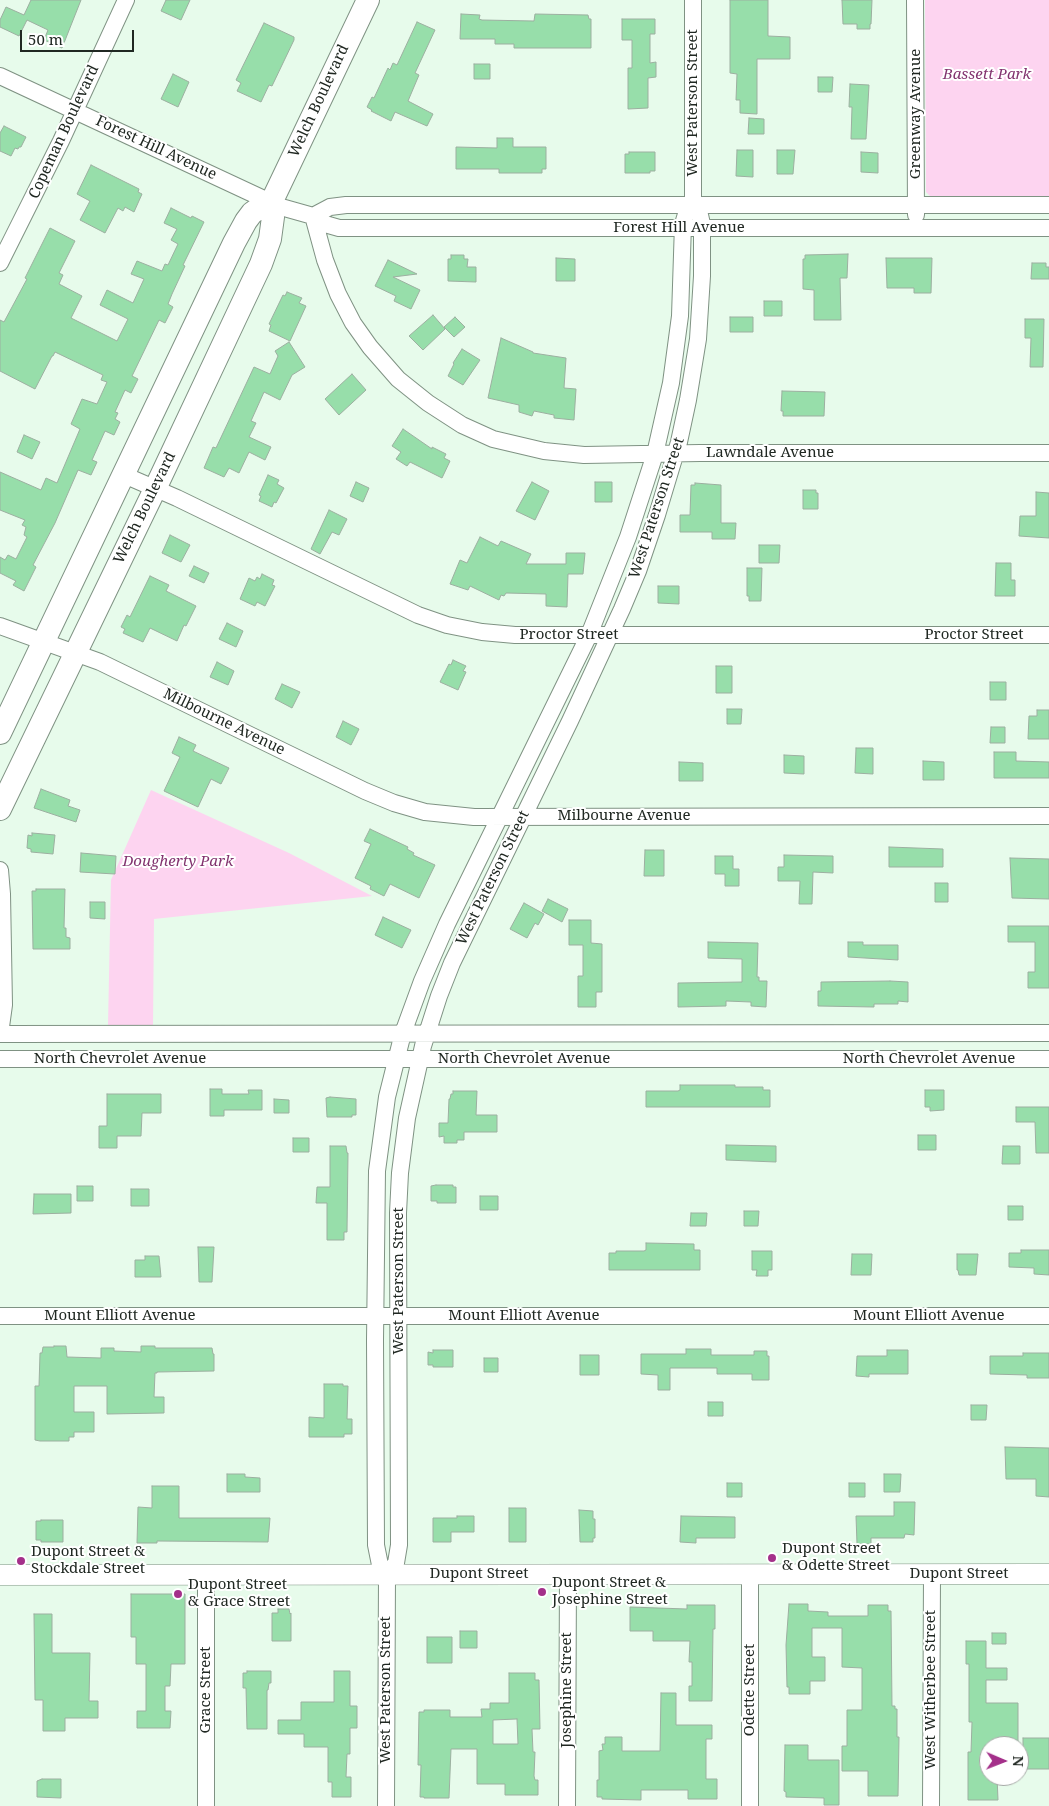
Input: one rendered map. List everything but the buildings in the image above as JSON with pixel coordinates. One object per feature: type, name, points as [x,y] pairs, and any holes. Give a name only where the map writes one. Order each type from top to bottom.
[{"type":"main road","name":"Welch Boulevard","points":[[0,809],[155,489],[266,252],[272,227],[271,202],[368,0]]},
{"type":"main road","points":[[0,733],[239,232],[252,213],[271,202]]},
{"type":"street","name":"Copeman Boulevard","points":[[0,263],[75,110],[126,0]]},
{"type":"street","name":"West Paterson Street","points":[[386,1574],[396,1563],[399,1545],[398,1213],[400,1173],[407,1118],[426,1033],[452,963],[611,635],[644,555],[676,454],[688,400],[698,339],[701,305],[703,228],[700,215],[693,205],[693,0]]},
{"type":"street","name":"Greenway Avenue","points":[[916,0],[916,228]]},
{"type":"street","name":"Forest Hill Avenue","points":[[0,76],[271,202],[297,213],[313,216],[324,224],[346,229],[1049,228]]},
{"type":"street","name":"Forest Hill Avenue","points":[[313,216],[330,207],[346,205],[1049,205]]},
{"type":"street","name":"West Paterson Street","points":[[386,1806],[386,1574],[380,1565],[376,1545],[375,1316],[377,1171],[384,1113],[403,1033],[428,965],[589,635],[628,537],[655,454],[671,383],[682,290],[683,228],[686,214],[693,205]]},
{"type":"street","name":"Lawndale Avenue","points":[[313,216],[332,280],[341,301],[353,323],[370,347],[389,370],[408,388],[438,411],[482,435],[531,449],[577,454],[1049,454]]},
{"type":"street","name":"Proctor Street","points":[[124,475],[177,498],[428,619],[458,627],[495,633],[589,635],[1049,635]]},
{"type":"street","name":"Milbourne Avenue","points":[[0,626],[100,662],[384,800],[410,809],[436,814],[460,816],[1049,816]]},
{"type":"street","points":[[0,870],[4,1005],[0,1034]]},
{"type":"street","points":[[773,1033],[773,1059]]},
{"type":"street","name":"North Chevrolet Avenue","points":[[0,1034],[1049,1033]]},
{"type":"street","name":"North Chevrolet Avenue","points":[[0,1059],[1049,1059]]},
{"type":"street","name":"Mount Elliott Avenue","points":[[0,1316],[1049,1316]]},
{"type":"street","name":"Dupont Street","points":[[0,1574],[1049,1574]]},
{"type":"street","name":"Grace Street","points":[[206,1574],[206,1806]]},
{"type":"street","name":"Josephine Street","points":[[567,1806],[568,1574]]},
{"type":"street","name":"Odette Street","points":[[750,1574],[750,1806]]},
{"type":"street","name":"West Witherbee Street","points":[[931,1806],[932,1574]]},
{"type":"green space","name":"Bassett Park","points":[[925,0],[1049,0],[1049,198],[931,197],[926,192]]},
{"type":"green space","name":"Dougherty Park","points":[[151,790],[289,853],[372,896],[154,919],[153,1025],[108,1025],[111,880]]},
{"type":"place","name":"Dupont Street & Odette Street","points":[[772,1558]]},
{"type":"place","name":"Dupont Street & Stockdale Street","points":[[21,1561]]},
{"type":"place","name":"Dupont Street & Josephine Street","points":[[542,1592]]},
{"type":"place","name":"Dupont Street & Grace Street","points":[[178,1594]]}]
